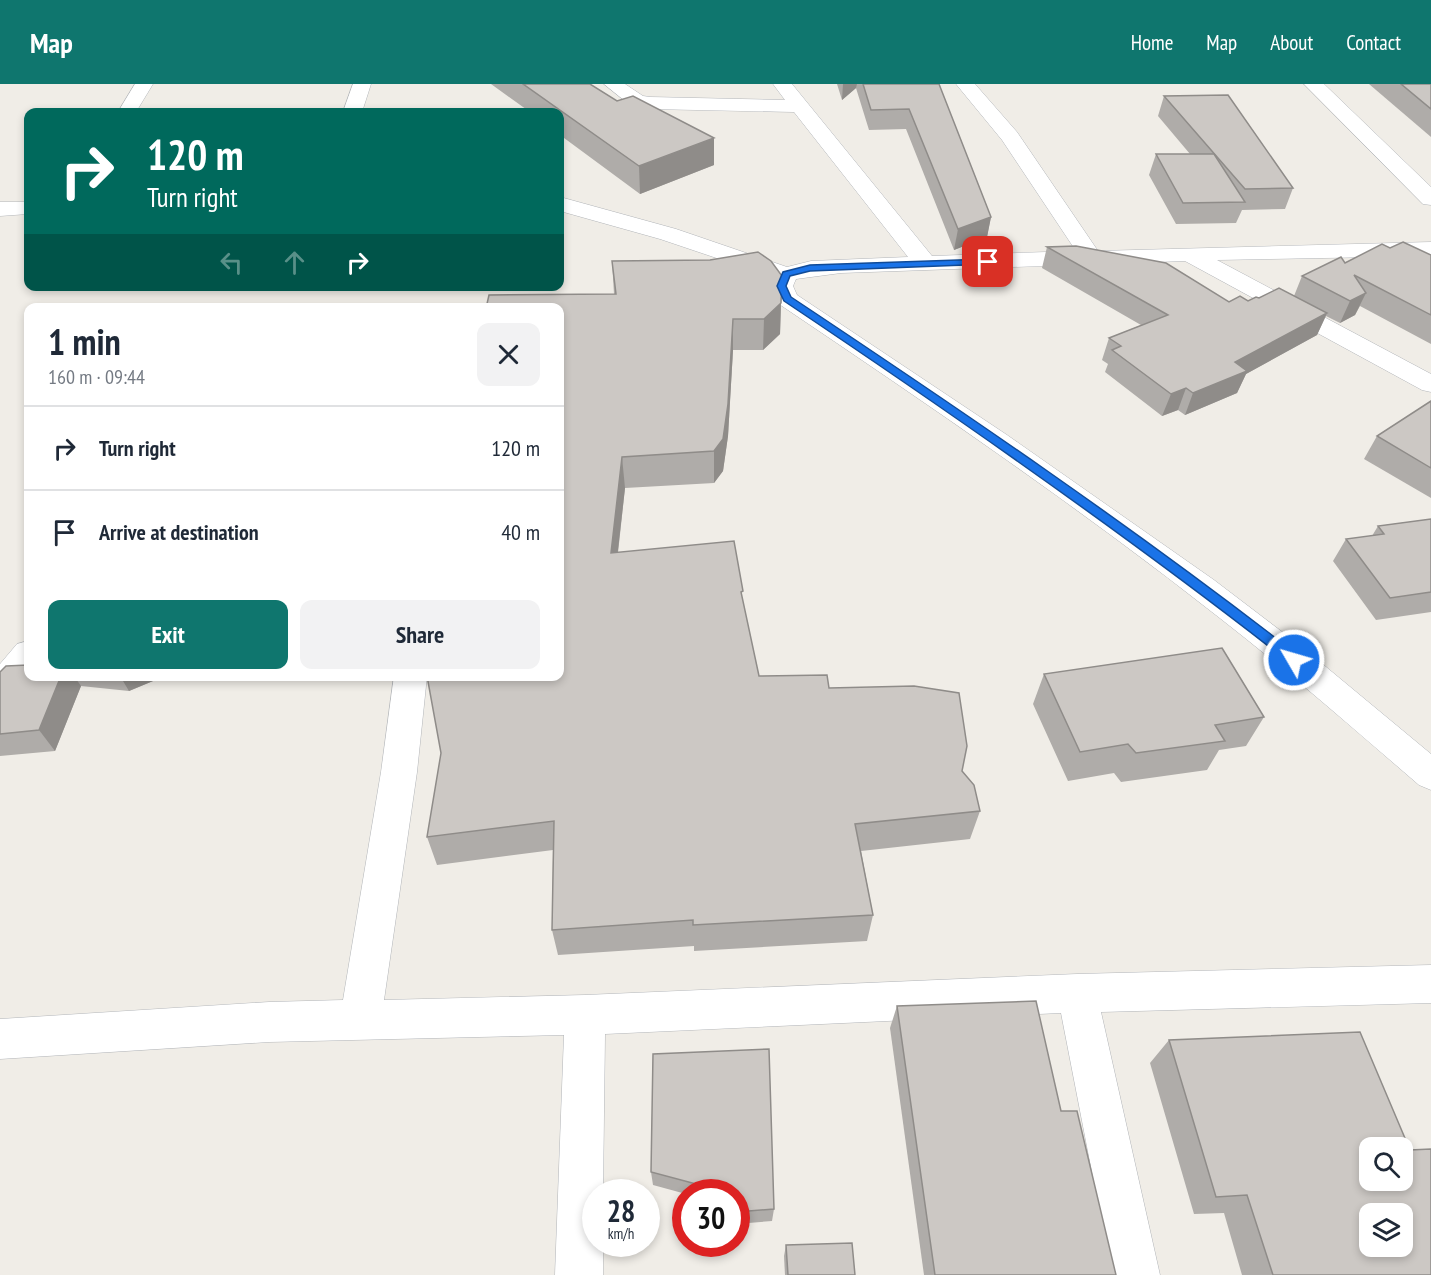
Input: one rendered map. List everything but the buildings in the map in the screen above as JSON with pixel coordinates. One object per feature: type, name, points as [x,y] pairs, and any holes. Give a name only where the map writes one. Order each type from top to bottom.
[{"type":"street","points":[[129,108],[144,84]]},
{"type":"street","points":[[354,108],[362,84]]},
{"type":"street","points":[[613,84],[637,100],[650,103],[797,106]]},
{"type":"street","points":[[782,84],[797,106],[925,263]]},
{"type":"street","points":[[964,84],[1010,136],[1092,258]]},
{"type":"street","points":[[1313,84],[1431,199]]},
{"type":"street","points":[[564,205],[668,234],[786,274],[810,268],[925,263],[1431,249]]},
{"type":"street","points":[[0,209],[24,208]]},
{"type":"street","points":[[1188,254],[1431,384]]},
{"type":"street","points":[[786,274],[782,286],[787,298],[910,381],[1204,589],[1313,674],[1431,775]]},
{"type":"street","points":[[0,687],[24,658]]},
{"type":"street","points":[[360,1020],[399,772],[410,681]]},
{"type":"street","points":[[0,1039],[269,1022],[585,1015],[1077,993],[1431,984]]},
{"type":"street","points":[[1077,993],[1136,1275]]},
{"type":"street","points":[[579,1275],[585,1015]]},
{"type":"route","points":[[988,262],[810,268],[786,274],[782,286],[787,298],[975,426],[1204,589],[1294,660]]}]
